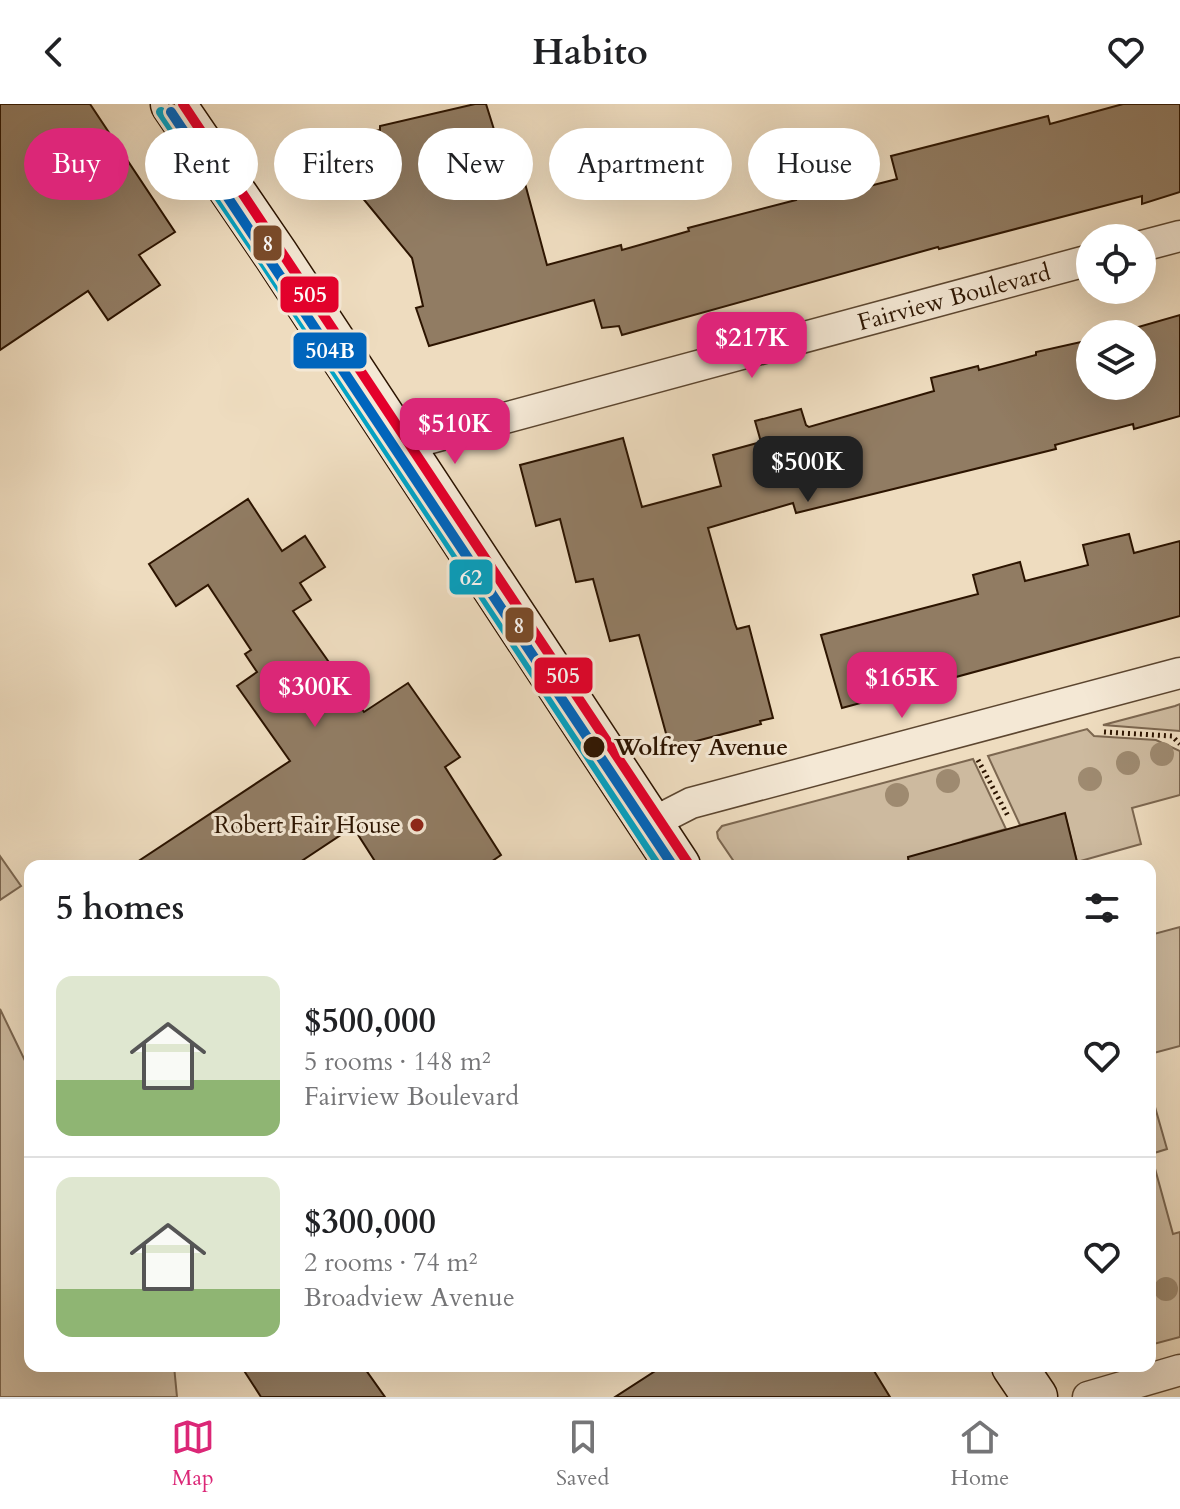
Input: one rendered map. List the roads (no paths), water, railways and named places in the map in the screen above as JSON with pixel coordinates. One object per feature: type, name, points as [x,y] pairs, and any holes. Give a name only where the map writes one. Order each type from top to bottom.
[{"type":"main road","points":[[173,104],[674,860]]},
{"type":"main road","points":[[1018,1372],[1035,1397]]},
{"type":"street","points":[[1156,242],[1180,236]]},
{"type":"street","name":"Fairview Boulevard","points":[[401,446],[1076,264]]},
{"type":"street","points":[[650,824],[691,803],[1180,673]]},
{"type":"street","points":[[1088,1397],[1180,1370]]},
{"type":"place","name":"Wolfrey Avenue","points":[[594,747]]},
{"type":"place","name":"Robert Fair House","points":[[417,825]]}]
